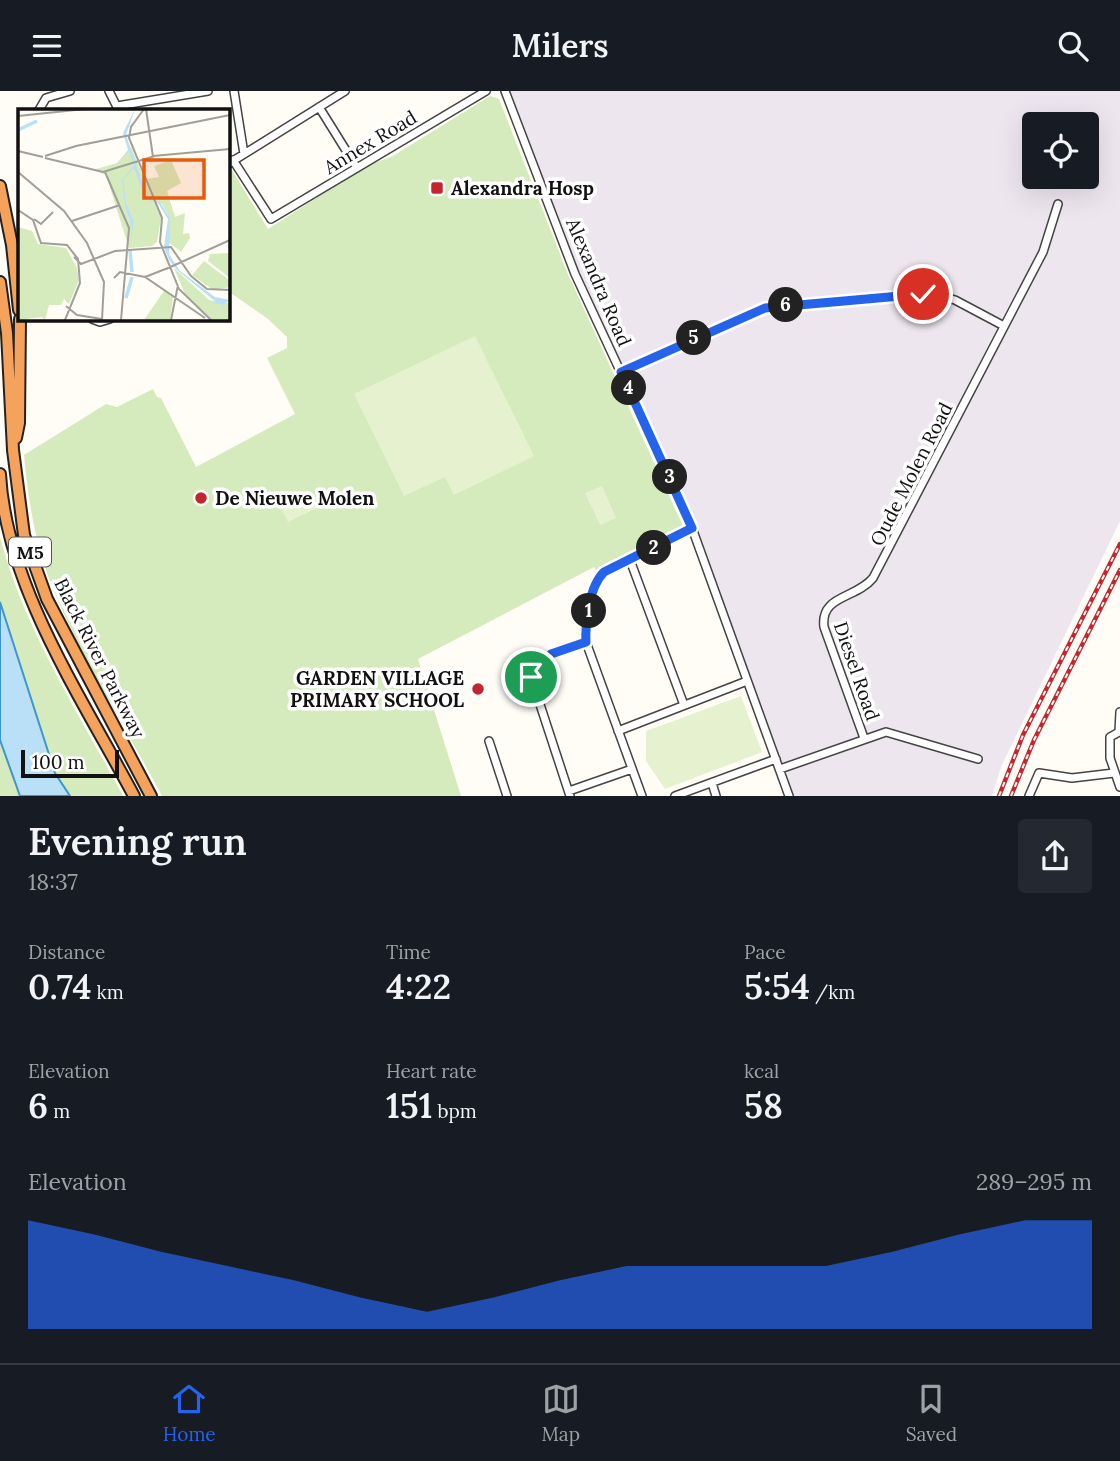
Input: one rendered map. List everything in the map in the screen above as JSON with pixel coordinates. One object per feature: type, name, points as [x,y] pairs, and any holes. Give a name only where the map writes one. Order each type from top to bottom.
[{"type":"highway","points":[[0,186],[12,245],[18,301]]},
{"type":"highway","name":"Black River Parkway","points":[[0,282],[7,333],[13,450],[24,535],[47,600],[151,796]]},
{"type":"highway","points":[[13,450],[19,423],[20,320]]},
{"type":"highway","name":"Black River Parkway","points":[[0,474],[0,495],[20,573],[134,796]]},
{"type":"street","points":[[40,109],[46,98],[70,91]]},
{"type":"street","points":[[109,91],[118,108],[208,91]]},
{"type":"street","points":[[234,91],[244,153]]},
{"type":"street","points":[[230,162],[345,91]]},
{"type":"street","name":"Annex Road","points":[[230,162],[271,219],[486,91]]},
{"type":"street","name":"Alexandra Road","points":[[505,91],[575,274],[692,528],[789,796]]},
{"type":"street","points":[[319,107],[357,168]]},
{"type":"street","name":"Oude Molen Road","points":[[822,614],[827,606],[856,593],[873,578],[1043,252],[1058,204]]},
{"type":"street","points":[[621,372],[755,311],[775,306],[934,294],[955,300],[1004,325]]},
{"type":"street","points":[[642,796],[586,642],[586,622],[600,577],[692,528]]},
{"type":"street","points":[[630,560],[684,705]]},
{"type":"street","name":"Diesel Road","points":[[822,614],[824,627],[864,738]]},
{"type":"street","points":[[586,642],[551,654],[531,677],[569,794],[632,769]]},
{"type":"street","points":[[618,731],[747,681]]},
{"type":"street","points":[[1120,712],[1119,732],[1110,737],[1108,747],[1120,787]]},
{"type":"street","points":[[780,769],[864,738],[895,732],[978,759]]},
{"type":"street","points":[[489,741],[507,796]]},
{"type":"street","points":[[675,796],[776,759]]},
{"type":"street","points":[[1029,796],[1039,773],[1072,778],[1114,773]]},
{"type":"street","points":[[712,783],[716,796]]},
{"type":"shaded area","points":[[505,91],[1120,91],[1120,521],[1001,767],[992,796],[789,796],[688,517],[575,274]]},
{"type":"green space","points":[[490,96],[499,99],[567,272],[683,526],[597,572],[594,567],[418,659],[461,796],[162,796],[59,604],[39,547],[24,455],[106,404],[117,407],[153,389],[157,397],[161,398],[196,467],[295,414],[267,358],[287,348],[287,337],[268,319],[229,292],[229,168],[268,229],[366,166],[393,156]]},
{"type":"green space","points":[[475,336],[534,456],[454,495],[445,477],[404,496],[354,394]]},
{"type":"green space","points":[[602,486],[616,518],[600,525],[585,493]]},
{"type":"green space","points":[[307,490],[317,508],[288,522],[279,504]]},
{"type":"green space","points":[[0,537],[10,571],[38,637],[123,796],[0,796]]},
{"type":"green space","points":[[741,696],[762,752],[665,789],[646,761],[646,731]]},
{"type":"water","points":[[0,602],[55,773],[70,796],[20,796],[0,740]]},
{"type":"railway","points":[[999,796],[1023,735],[1120,544]]},
{"type":"railway","points":[[1011,796],[1034,740],[1120,570]]},
{"type":"place","name":"Alexandra Hosp","points":[[437,188]]},
{"type":"place","name":"De Nieuwe Molen","points":[[201,498]]},
{"type":"place","name":"GARDEN VILLAGE PRIMARY SCHOOL","points":[[478,689]]},
{"type":"route","points":[[531,677],[551,654],[586,642],[589,609],[597,583],[604,572],[692,528],[621,372],[765,308],[923,294]]}]
